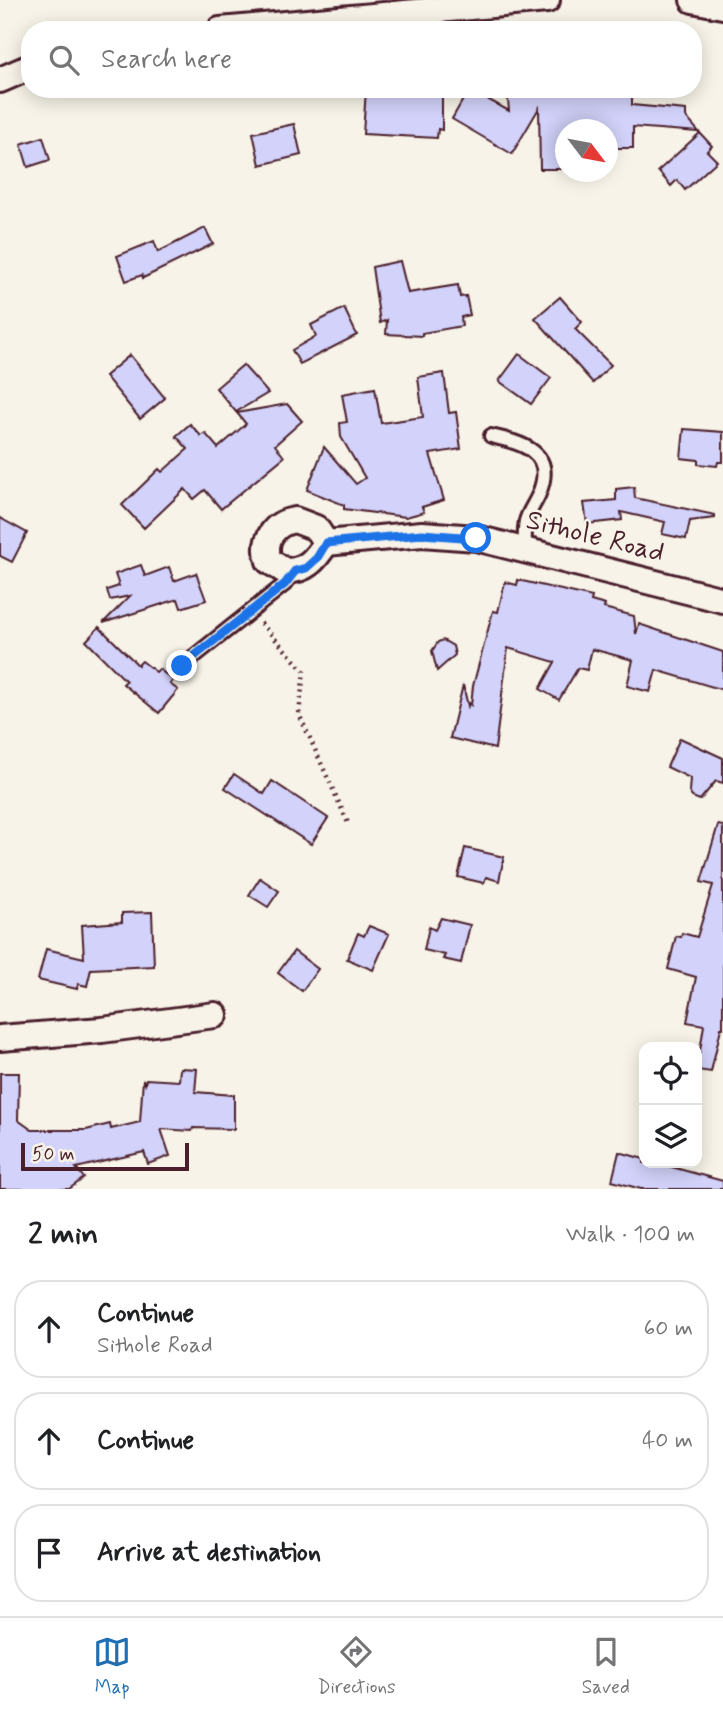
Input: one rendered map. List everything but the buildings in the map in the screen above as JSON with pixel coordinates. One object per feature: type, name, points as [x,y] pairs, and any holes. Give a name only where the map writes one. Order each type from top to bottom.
[{"type":"street","points":[[318,21],[547,0]]},
{"type":"street","points":[[693,0],[723,6]]},
{"type":"street","points":[[0,80],[21,71]]},
{"type":"street","points":[[295,520],[316,528],[326,543],[306,568],[295,571],[285,571],[269,561],[266,546],[274,530],[281,524],[295,520]]},
{"type":"street","name":"Sithole Road","points":[[326,543],[422,534],[476,538],[723,600]]},
{"type":"street","points":[[0,1038],[102,1030],[215,1015]]},
{"type":"lane","points":[[491,436],[529,447],[543,466],[544,478],[540,492],[526,522],[525,549]]},
{"type":"lane","points":[[182,666],[285,584],[295,571]]},
{"type":"path","points":[[250,612],[304,671],[299,714],[348,823]]},
{"type":"route","points":[[182,666],[285,584],[295,571],[306,568],[317,558],[326,543],[422,534],[476,538]]}]
